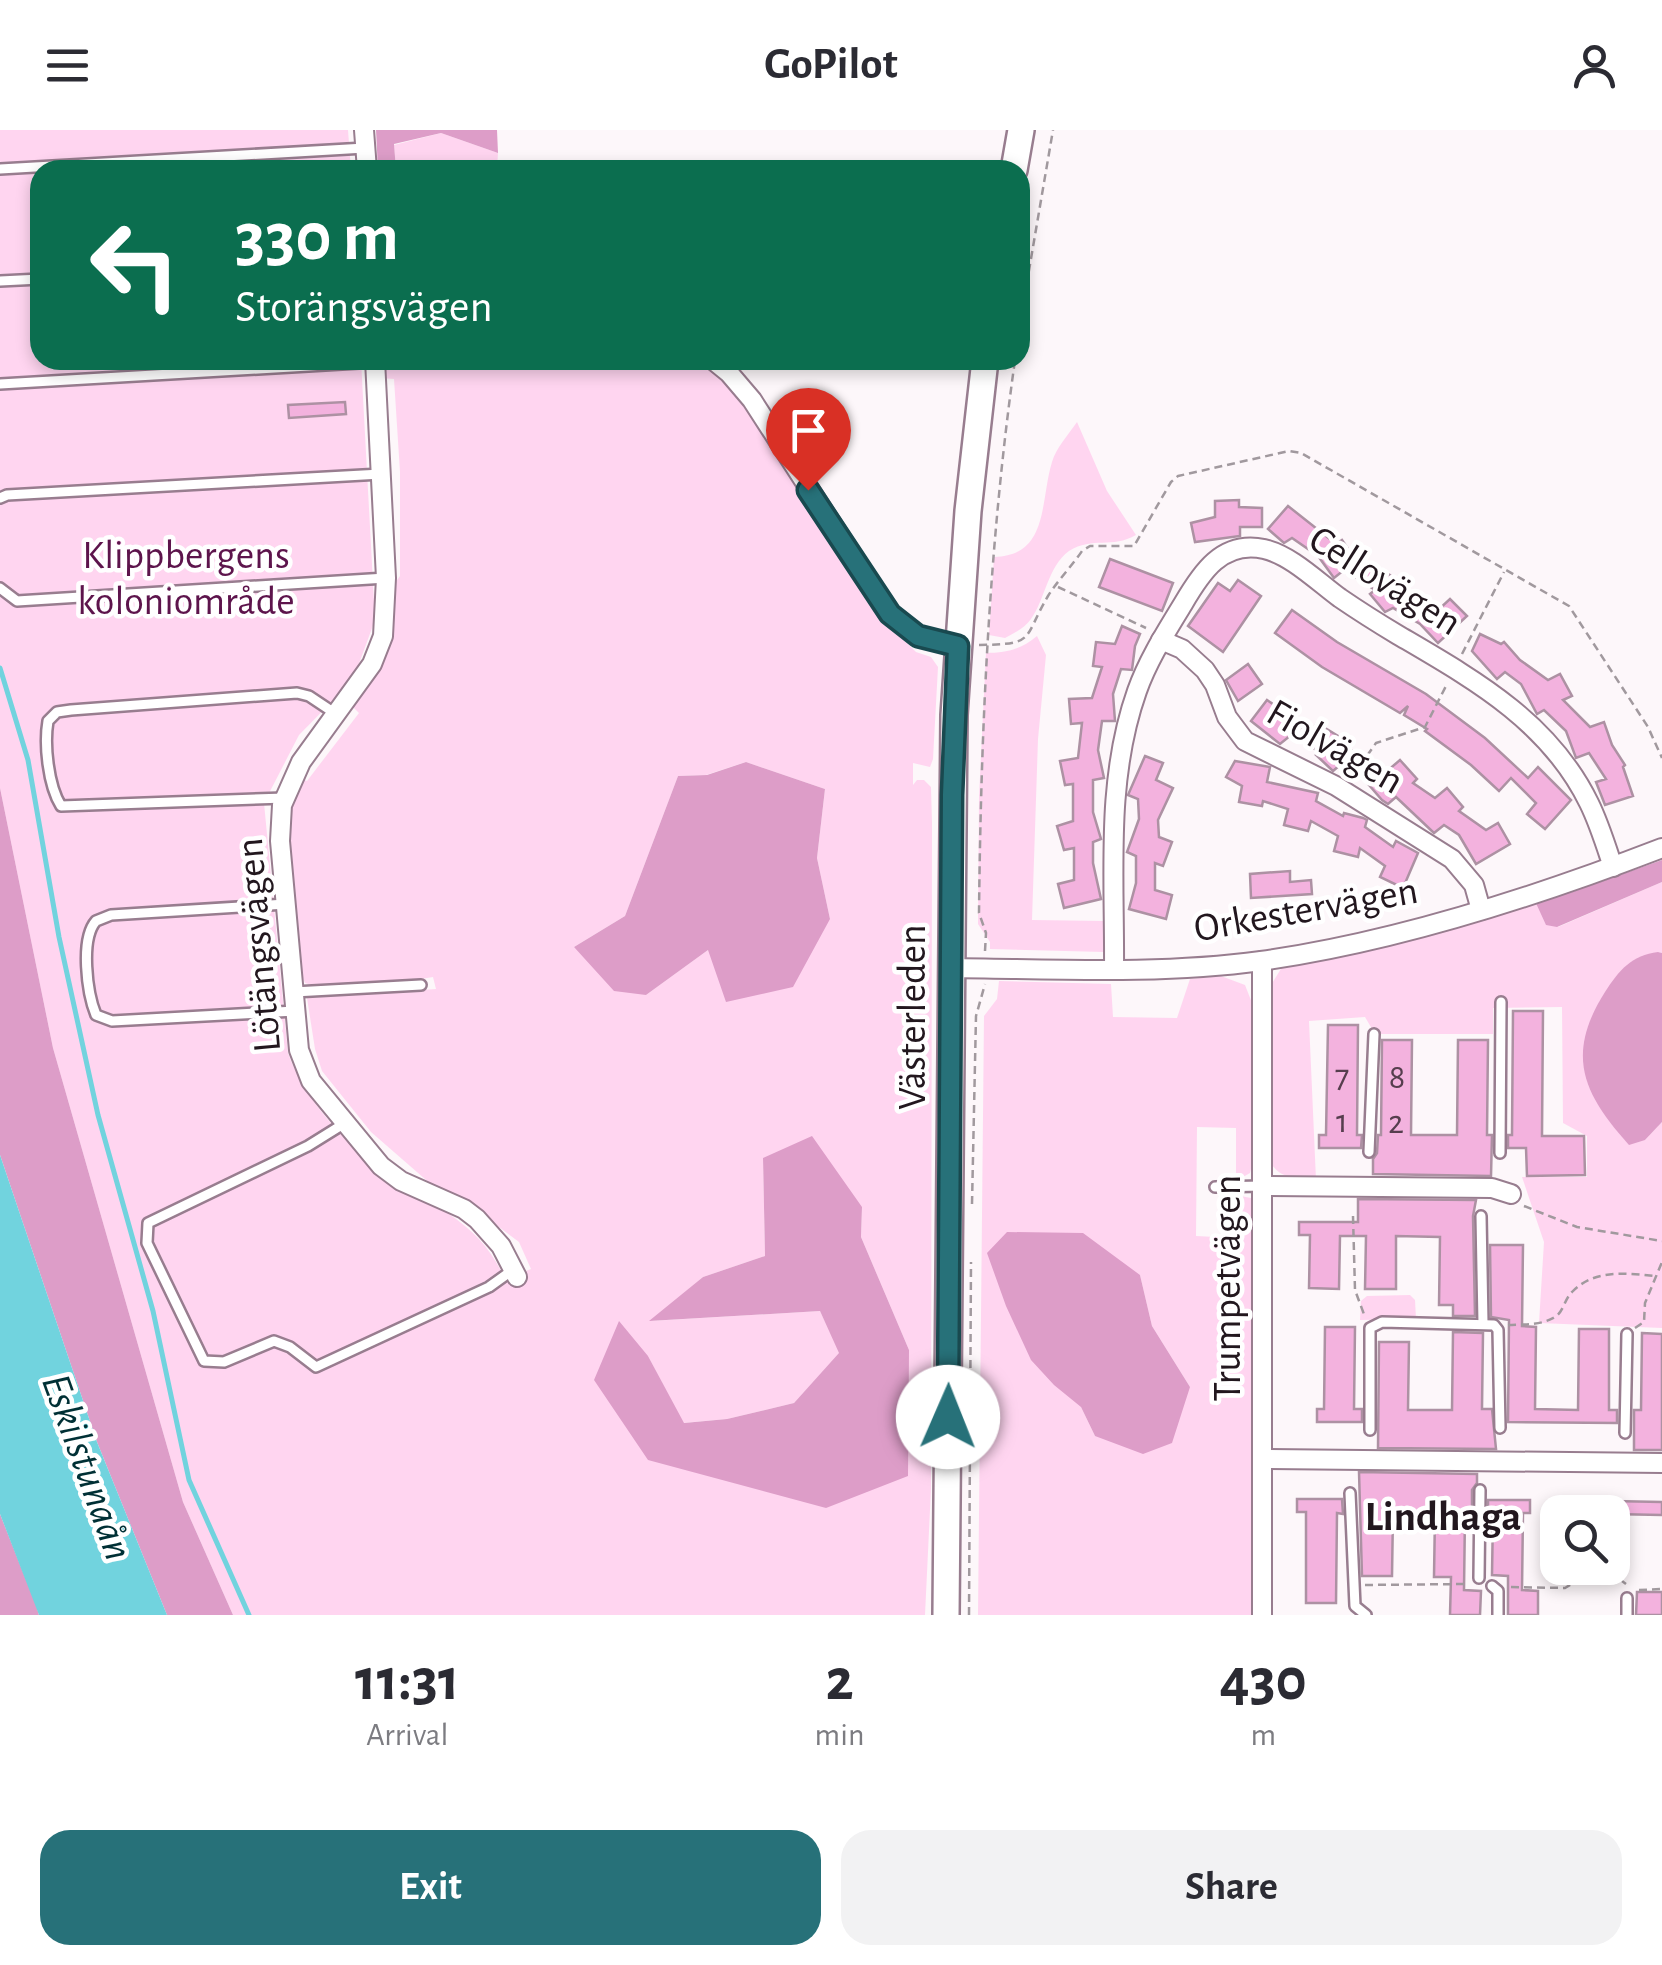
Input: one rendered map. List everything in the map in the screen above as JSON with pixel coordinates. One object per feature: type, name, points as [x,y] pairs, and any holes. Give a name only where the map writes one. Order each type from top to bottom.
[{"type":"main road","points":[[1016,160],[1021,130]]},
{"type":"main road","name":"Västerleden","points":[[946,1615],[950,968],[958,646],[984,370]]},
{"type":"street","name":"Lötängsvägen","points":[[376,370],[386,578],[385,620],[379,651],[301,762],[284,798],[280,840],[299,1050],[307,1073],[390,1174],[464,1208],[501,1246],[516,1273]]},
{"type":"street","points":[[725,370],[752,400],[890,614],[918,636],[958,646]]},
{"type":"street","name":"Cellovägen","points":[[1114,970],[1116,782],[1123,738],[1137,691],[1161,640],[1206,566],[1230,551],[1264,549],[1285,558],[1345,602],[1456,667],[1517,712],[1557,755],[1589,802],[1614,867]]},
{"type":"street","name":"Fiolvägen","points":[[1161,640],[1177,646],[1205,670],[1227,717],[1245,740],[1344,791],[1460,866],[1474,885],[1481,910]]},
{"type":"street","name":"Orkestervägen","points":[[950,968],[1114,970],[1262,961],[1481,910],[1662,848]]},
{"type":"street","name":"Trumpetvägen","points":[[1262,961],[1262,1615]]},
{"type":"street","points":[[1263,1186],[1492,1188],[1511,1194]]},
{"type":"street","points":[[1264,1459],[1662,1464]]},
{"type":"lane","points":[[110,160],[365,139]]},
{"type":"lane","points":[[0,169],[30,167]]},
{"type":"lane","points":[[0,281],[30,279]]},
{"type":"lane","points":[[0,384],[229,370]]},
{"type":"lane","points":[[0,498],[381,474]]},
{"type":"lane","points":[[0,588],[17,601],[386,578]]},
{"type":"lane","points":[[284,798],[61,806],[50,766],[48,720],[56,712],[71,710],[298,693],[336,714]]},
{"type":"lane","points":[[286,904],[111,916],[96,921],[86,939],[91,1004],[96,1015],[112,1022],[421,986]]},
{"type":"lane","points":[[1500,1153],[1501,1002]]},
{"type":"lane","points":[[1369,1152],[1374,1034]]},
{"type":"lane","points":[[346,1123],[308,1146],[148,1223],[147,1243],[204,1361],[224,1362],[274,1342],[290,1347],[316,1367],[516,1273]]},
{"type":"lane","points":[[1214,1187],[1263,1186]]},
{"type":"lane","points":[[1481,1216],[1489,1324]]},
{"type":"lane","points":[[1370,1430],[1370,1328],[1382,1322],[1489,1324],[1498,1330],[1500,1428]]},
{"type":"lane","points":[[1625,1432],[1627,1334]]},
{"type":"lane","points":[[1478,1578],[1480,1490]]},
{"type":"lane","points":[[1350,1493],[1355,1606],[1366,1615]]},
{"type":"lane","points":[[1492,1586],[1498,1592],[1498,1615]]},
{"type":"lane","points":[[1628,1598],[1628,1615]]},
{"type":"path","points":[[1030,265],[1053,130]]},
{"type":"path","points":[[972,1204],[976,1016],[985,991],[986,933],[979,913],[986,645],[1013,370]]},
{"type":"path","points":[[958,646],[1007,646],[1023,640],[1032,632],[1048,596],[1082,551],[1090,546],[1134,546],[1178,476],[1290,451],[1301,453],[1569,606],[1648,728],[1662,758]]},
{"type":"path","points":[[1344,791],[1376,743],[1424,726],[1505,570]]},
{"type":"path","points":[[1057,586],[1153,630],[1161,640]]},
{"type":"path","points":[[1511,1194],[1528,1209],[1553,1220],[1602,1233],[1662,1241]]},
{"type":"path","points":[[1353,1216],[1354,1290],[1370,1328]]},
{"type":"path","points":[[968,1615],[971,1260]]},
{"type":"path","points":[[1627,1334],[1644,1322],[1645,1303],[1662,1262]]},
{"type":"path","points":[[1489,1324],[1541,1324],[1558,1316],[1574,1289],[1602,1274],[1655,1276]]},
{"type":"path","points":[[1492,1586],[1565,1588],[1586,1574],[1598,1573],[1614,1575],[1632,1590],[1662,1589]]},
{"type":"path","points":[[1353,1585],[1467,1584]]},
{"type":"green space","name":"Klippbergens koloniområde","points":[[0,130],[348,130],[350,160],[30,160],[30,370],[362,370],[375,620],[353,680],[299,735],[264,803],[288,1053],[315,1103],[355,1147],[468,1229],[482,1242],[505,1279],[531,1269],[519,1242],[463,1200],[433,1186],[371,1132],[322,1071],[307,998],[436,989],[433,977],[353,989],[305,983],[297,964],[285,833],[297,777],[307,781],[359,713],[353,707],[381,664],[390,590],[400,576],[400,472],[394,379],[380,378],[380,370],[711,370],[752,412],[875,611],[916,652],[931,657],[938,667],[933,759],[930,767],[913,763],[913,785],[924,780],[931,787],[932,823],[931,1489],[925,1615],[233,1615],[183,1502],[53,1048],[0,788]],"holes":[[[746,762],[825,789],[817,858],[830,919],[708,950],[646,995],[574,947],[625,916],[678,776],[706,775]],[[763,1158],[862,1207],[861,1237],[909,1350],[826,1508],[594,1380],[648,1356],[683,1423],[727,1419],[794,1403],[840,1353],[820,1311],[651,1321],[703,1277],[765,1256]]]},
{"type":"green space","points":[[441,133],[498,153],[498,160],[395,160],[394,145]]},
{"type":"green space","points":[[1077,422],[1107,491],[1136,535],[1069,551],[1056,565],[1029,622],[1005,638],[989,635],[994,557],[1012,554],[1033,537],[1054,457]]},
{"type":"green space","points":[[1037,636],[1046,655],[1038,739],[1032,920],[1105,921],[1104,952],[990,949],[990,942],[978,924],[986,653],[1014,649]]},
{"type":"green space","points":[[1662,882],[1662,953],[1658,952],[1645,1140],[1662,1122],[1662,1328],[1539,1323],[1544,1242],[1522,1177],[1587,1177],[1587,1136],[1563,1123],[1562,1007],[1493,1008],[1493,1034],[1375,1034],[1365,1017],[1309,1021],[1316,1180],[1284,1175],[1274,1168],[1270,1162],[1271,985],[1284,964],[1535,901],[1558,927]]},
{"type":"green space","points":[[1221,976],[1245,985],[1254,1008],[1250,1173],[1236,1175],[1236,1128],[1197,1127],[1196,1236],[1235,1238],[1235,1195],[1251,1198],[1251,1615],[978,1615],[984,1016],[997,999],[999,981],[1111,984],[1113,1017],[1177,1018],[1190,979]],"holes":[[[1140,1275],[1152,1326],[1190,1387],[1095,1436],[1081,1407]]]},
{"type":"green space","points":[[1410,1295],[1415,1300],[1416,1319],[1360,1320],[1361,1301],[1367,1296]]},
{"type":"shaded area","points":[[376,130],[497,130],[498,153],[441,133],[394,144],[395,160],[378,160]]},
{"type":"shaded area","points":[[746,762],[825,789],[817,858],[830,919],[793,987],[726,1002],[708,950],[646,995],[614,991],[574,947],[625,916],[678,776],[707,775]]},
{"type":"shaded area","points":[[0,788],[53,1048],[183,1502],[233,1615],[167,1615],[97,1442],[0,1155]]},
{"type":"shaded area","points":[[1662,860],[1662,882],[1557,927],[1546,925],[1535,901],[1572,892]]},
{"type":"shaded area","points":[[1662,953],[1662,1122],[1645,1140],[1629,1145],[1591,1091],[1583,1055],[1585,1035],[1605,992],[1621,970],[1641,956]]},
{"type":"shaded area","points":[[812,1136],[862,1207],[861,1237],[909,1350],[908,1476],[826,1508],[648,1460],[594,1380],[619,1321],[648,1356],[684,1423],[727,1419],[794,1403],[839,1353],[820,1311],[649,1321],[703,1277],[765,1256],[763,1158]]},
{"type":"shaded area","points":[[1007,1232],[1083,1233],[1140,1275],[1152,1326],[1190,1387],[1172,1443],[1143,1454],[1095,1436],[1081,1407],[1031,1360],[987,1253]]},
{"type":"shaded area","points":[[0,1514],[36,1605],[39,1615],[0,1615]]},
{"type":"water","name":"Eskilstunaån","points":[[0,1155],[97,1442],[167,1615],[39,1615],[0,1514]]},
{"type":"building","points":[[345,402],[346,414],[289,418],[288,405]]},
{"type":"building","points":[[1239,500],[1239,507],[1262,508],[1262,527],[1240,527],[1240,536],[1195,542],[1191,523],[1215,517],[1215,501]]},
{"type":"building","points":[[1288,506],[1336,544],[1342,540],[1365,573],[1371,563],[1396,579],[1417,605],[1420,601],[1437,611],[1450,599],[1467,616],[1438,643],[1420,624],[1393,608],[1385,612],[1370,594],[1375,590],[1344,570],[1334,578],[1318,556],[1292,538],[1284,543],[1268,529]]},
{"type":"building","points":[[1110,559],[1173,583],[1162,611],[1099,587]]},
{"type":"building","points":[[1238,580],[1261,596],[1223,652],[1188,626],[1218,583],[1230,591]]},
{"type":"building","points":[[1292,610],[1337,642],[1426,694],[1485,738],[1528,778],[1538,767],[1571,800],[1545,829],[1527,814],[1536,803],[1511,778],[1499,791],[1427,729],[1404,715],[1408,706],[1400,713],[1322,667],[1275,633]]},
{"type":"building","points":[[1122,626],[1140,634],[1132,670],[1121,669],[1113,694],[1115,721],[1102,721],[1098,750],[1104,778],[1093,780],[1093,812],[1101,839],[1093,842],[1093,863],[1101,899],[1064,908],[1058,884],[1074,880],[1074,848],[1064,850],[1057,826],[1073,821],[1073,784],[1065,785],[1060,761],[1078,758],[1082,723],[1071,724],[1069,699],[1092,698],[1102,667],[1093,666],[1096,642],[1115,644]]},
{"type":"building","points":[[1480,634],[1504,642],[1520,660],[1548,680],[1560,674],[1572,696],[1563,700],[1590,727],[1604,722],[1625,765],[1633,796],[1605,805],[1596,782],[1606,779],[1589,753],[1576,758],[1566,731],[1544,710],[1537,714],[1521,684],[1505,672],[1497,679],[1472,651]]},
{"type":"building","points":[[1248,664],[1262,684],[1238,701],[1226,680]]},
{"type":"building","points":[[1267,700],[1285,709],[1301,727],[1280,744],[1251,721]]},
{"type":"building","points":[[1317,723],[1338,736],[1354,753],[1333,771],[1316,755],[1319,752],[1304,742]]},
{"type":"building","points":[[1145,756],[1163,763],[1156,780],[1173,788],[1158,820],[1159,837],[1172,842],[1163,866],[1155,863],[1155,890],[1172,895],[1166,919],[1129,909],[1136,883],[1136,856],[1127,852],[1139,819],[1138,799],[1128,795]]},
{"type":"building","points":[[1400,760],[1417,779],[1413,783],[1435,798],[1447,788],[1463,807],[1459,811],[1486,830],[1498,823],[1510,844],[1476,864],[1459,835],[1444,825],[1434,833],[1396,797],[1388,804],[1382,800],[1362,777],[1372,762],[1386,772]]},
{"type":"building","points":[[1235,761],[1270,767],[1267,782],[1318,793],[1316,801],[1343,816],[1344,813],[1367,820],[1365,827],[1393,847],[1396,841],[1418,853],[1403,888],[1380,877],[1385,866],[1360,848],[1358,857],[1334,851],[1338,836],[1311,821],[1308,831],[1284,825],[1288,809],[1263,801],[1262,806],[1239,802],[1242,786],[1226,777]]},
{"type":"building","points":[[1290,871],[1290,882],[1311,880],[1312,894],[1251,898],[1250,874]]},
{"type":"building","points":[[1513,1011],[1543,1011],[1542,1136],[1584,1136],[1585,1175],[1527,1176],[1526,1148],[1508,1148],[1508,1135],[1512,1135]]},
{"type":"building","points":[[1328,1025],[1358,1025],[1357,1135],[1362,1135],[1361,1148],[1319,1148],[1319,1135],[1326,1135]]},
{"type":"building","points":[[1382,1040],[1412,1040],[1411,1135],[1457,1135],[1458,1040],[1488,1040],[1487,1135],[1492,1135],[1491,1176],[1373,1174],[1373,1159],[1381,1135]]},
{"type":"building","points":[[1358,1199],[1476,1200],[1475,1316],[1453,1316],[1453,1305],[1439,1305],[1440,1237],[1396,1236],[1396,1289],[1365,1289],[1366,1236],[1340,1236],[1339,1289],[1309,1288],[1310,1235],[1299,1235],[1299,1222],[1358,1222]]},
{"type":"building","points":[[1490,1245],[1523,1245],[1522,1326],[1536,1327],[1535,1409],[1578,1410],[1579,1329],[1609,1329],[1609,1410],[1617,1410],[1617,1423],[1508,1422],[1509,1320],[1491,1317]]},
{"type":"building","points":[[1325,1327],[1355,1327],[1354,1409],[1362,1409],[1362,1422],[1317,1422],[1317,1409],[1324,1409]]},
{"type":"building","points":[[1453,1332],[1483,1333],[1482,1409],[1492,1409],[1496,1449],[1378,1448],[1379,1342],[1409,1342],[1408,1410],[1452,1410]]},
{"type":"building","points":[[1642,1333],[1662,1334],[1662,1450],[1634,1450],[1634,1410],[1641,1410]]},
{"type":"building","points":[[1359,1472],[1477,1474],[1472,1514],[1465,1514],[1464,1590],[1481,1591],[1480,1615],[1450,1615],[1451,1577],[1434,1577],[1435,1514],[1393,1514],[1392,1576],[1362,1576]]},
{"type":"building","points":[[1297,1499],[1342,1499],[1343,1514],[1337,1513],[1336,1603],[1306,1603],[1306,1512],[1297,1512]]},
{"type":"building","points":[[1488,1500],[1530,1500],[1530,1513],[1523,1513],[1522,1590],[1538,1591],[1538,1615],[1508,1615],[1508,1576],[1492,1575],[1493,1514],[1488,1514]]},
{"type":"building","points":[[1630,1501],[1662,1502],[1662,1515],[1630,1514]]},
{"type":"building","points":[[1637,1592],[1662,1592],[1662,1615],[1636,1615]]},
{"type":"waterway","points":[[0,668],[28,760],[59,937],[98,1115],[153,1311],[189,1480],[249,1615]]},
{"type":"district","name":"Lindhaga","points":[[1443,1517]]},
{"type":"route","points":[[808,490],[890,614],[918,636],[958,646],[952,795],[948,1417]]}]
